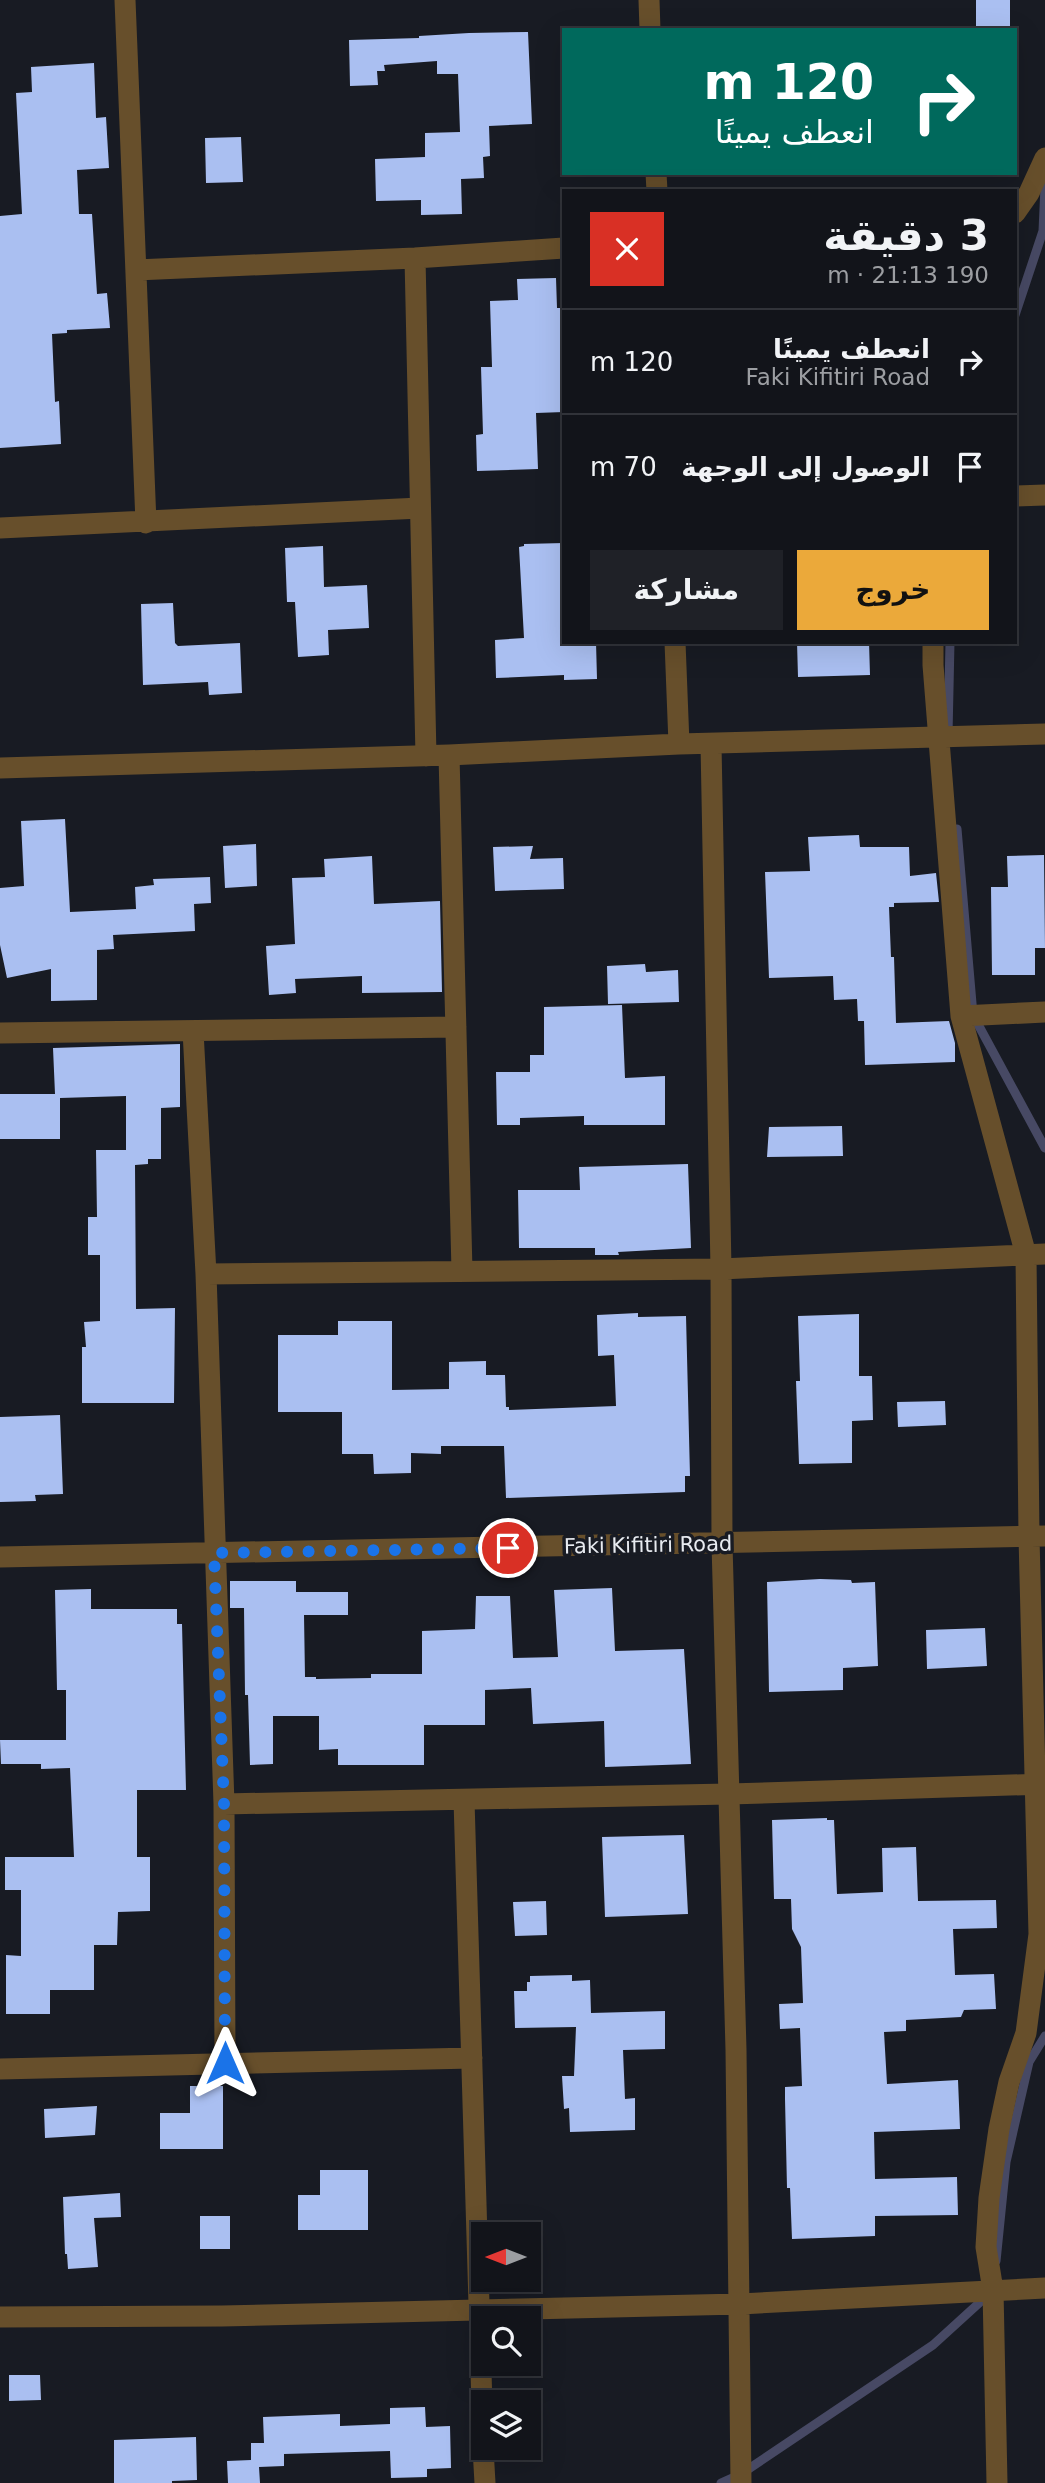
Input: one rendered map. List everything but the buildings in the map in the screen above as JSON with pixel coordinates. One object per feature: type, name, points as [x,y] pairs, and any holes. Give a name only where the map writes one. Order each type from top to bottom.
[{"type":"street","points":[[125,0],[146,523]]},
{"type":"street","points":[[649,0],[650,28]]},
{"type":"street","points":[[1017,210],[1045,158]]},
{"type":"street","points":[[136,270],[415,258],[562,248]]},
{"type":"street","points":[[415,258],[426,756]]},
{"type":"street","points":[[1017,496],[1045,495]]},
{"type":"street","points":[[0,528],[420,508]]},
{"type":"street","points":[[675,644],[679,744]]},
{"type":"street","points":[[933,644],[961,1016],[1035,1255],[1039,1934],[1035,2032],[1009,2082],[989,2198],[986,2247],[993,2290],[997,2483]]},
{"type":"street","points":[[0,768],[1045,734]]},
{"type":"street","points":[[712,744],[721,1269],[722,1544],[740,2304],[741,2483]]},
{"type":"street","points":[[449,755],[462,1271]]},
{"type":"street","points":[[961,1016],[1045,1012]]},
{"type":"street","points":[[0,1033],[456,1027]]},
{"type":"street","points":[[193,1031],[206,1274],[224,1804],[225,2063]]},
{"type":"street","points":[[206,1274],[721,1269],[1035,1255]]},
{"type":"street","name":"Faki Kifitiri Road","points":[[0,1557],[1037,1537]]},
{"type":"street","points":[[224,1804],[729,1794],[1040,1784]]},
{"type":"street","points":[[464,1800],[479,2306]]},
{"type":"street","points":[[0,2069],[472,2059]]},
{"type":"street","points":[[541,2309],[740,2304],[1045,2288]]},
{"type":"street","points":[[0,2317],[471,2311]]},
{"type":"street","points":[[484,2460],[485,2483]]},
{"type":"waterway","points":[[1017,309],[1043,231],[1045,186]]},
{"type":"waterway","points":[[948,735],[950,644]]},
{"type":"waterway","points":[[957,829],[973,1015],[1045,1148]]},
{"type":"waterway","points":[[996,2261],[1006,2162],[1029,2062],[1045,2036]]},
{"type":"waterway","points":[[721,2483],[741,2474],[933,2345],[989,2294]]},
{"type":"route","points":[[225,2063],[224,1804],[214,1553],[508,1548]]}]
